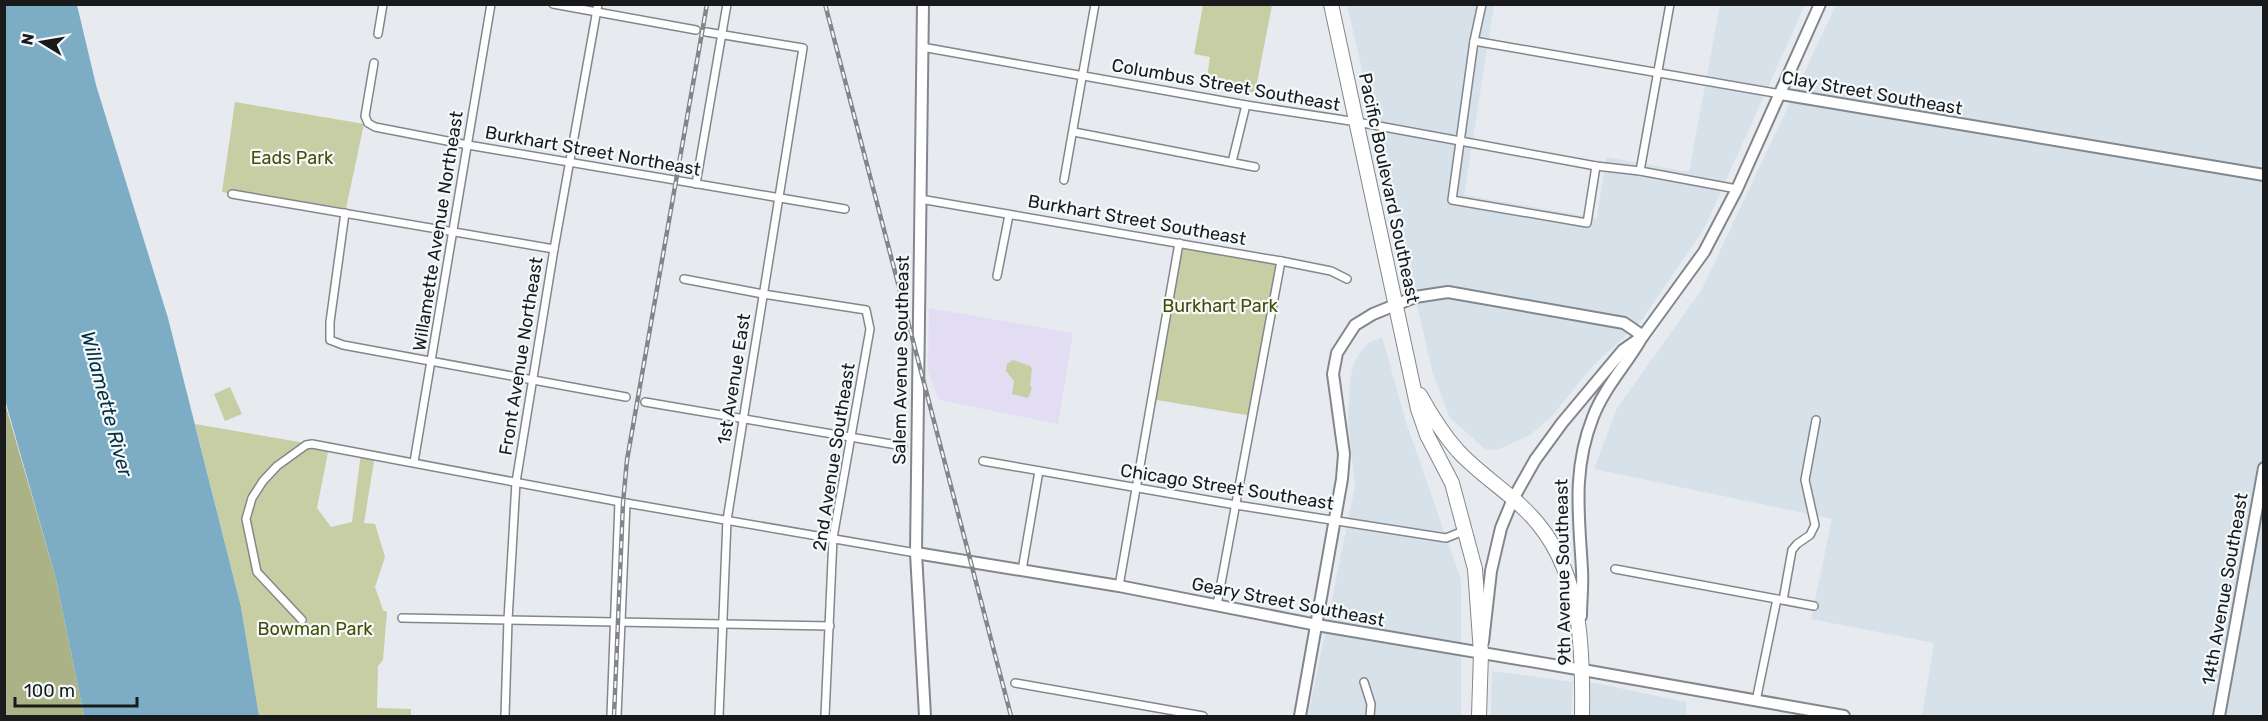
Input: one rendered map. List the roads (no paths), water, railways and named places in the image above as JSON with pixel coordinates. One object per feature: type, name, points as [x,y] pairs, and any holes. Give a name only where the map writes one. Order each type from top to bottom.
[{"type":"highway","name":"Pacific Boulevard Southeast","points":[[1331,4],[1421,418],[1427,435],[1452,483],[1475,569],[1481,653],[1479,717]]},
{"type":"highway","name":"Pacific Boulevard Southeast","points":[[1412,380],[1435,421],[1459,452],[1539,524],[1554,547],[1567,576],[1580,631]]},
{"type":"highway","name":"9th Avenue Southeast","points":[[1580,631],[1583,670],[1582,717]]},
{"type":"main road","name":"Salem Avenue Southeast","points":[[923,4],[916,553],[925,717]]},
{"type":"main road","points":[[1481,653],[1486,627],[1491,571],[1501,528],[1513,499],[1535,460],[1562,423],[1623,350],[1642,336],[1704,252],[1737,189],[1820,4]]},
{"type":"main road","name":"Clay Street Southeast","points":[[1781,94],[2264,175]]},
{"type":"main road","points":[[1300,717],[1336,519],[1344,454],[1334,382],[1336,353],[1355,325],[1395,304],[1415,297],[1448,292],[1624,323],[1642,336]]},
{"type":"main road","name":"9th Avenue Southeast","points":[[1580,631],[1582,573],[1577,512],[1580,463],[1593,417],[1602,397],[1642,336]]},
{"type":"main road","name":"14th Avenue Southeast","points":[[2219,717],[2264,468]]},
{"type":"main road","name":"Geary Street Southeast","points":[[916,553],[1119,586],[1317,625],[1844,717]]},
{"type":"street","points":[[378,34],[383,4]]},
{"type":"street","name":"Willamette Avenue Northeast","points":[[414,462],[491,4]]},
{"type":"street","points":[[553,4],[597,8],[696,30]]},
{"type":"street","points":[[696,184],[727,4]]},
{"type":"street","points":[[1064,180],[1095,4]]},
{"type":"street","points":[[1482,4],[1474,41],[1462,141],[1452,200],[1587,223],[1596,166]]},
{"type":"street","points":[[1640,171],[1670,4]]},
{"type":"street","name":"Front Avenue Northeast","points":[[506,717],[508,620],[516,482],[569,161],[597,8]]},
{"type":"street","points":[[706,32],[722,34]]},
{"type":"street","name":"1st Avenue East","points":[[719,717],[726,520],[803,48],[722,34]]},
{"type":"street","name":"Clay Street Southeast","points":[[1474,41],[1781,94]]},
{"type":"street","name":"Columbus Street Southeast","points":[[922,47],[1737,189]]},
{"type":"street","name":"Burkhart Street Northeast","points":[[374,63],[365,116],[368,123],[375,126],[468,145],[778,198]]},
{"type":"street","points":[[1232,162],[1246,105]]},
{"type":"street","points":[[1074,132],[1255,167]]},
{"type":"street","points":[[232,194],[554,249]]},
{"type":"street","points":[[778,198],[845,209]]},
{"type":"street","name":"Burkhart Street Southeast","points":[[920,199],[1281,261],[1331,271],[1347,279]]},
{"type":"street","points":[[345,213],[330,322],[330,340],[344,345],[626,397]]},
{"type":"street","points":[[997,276],[1009,215]]},
{"type":"street","points":[[1119,586],[1179,243]]},
{"type":"street","points":[[1217,605],[1281,261]]},
{"type":"street","points":[[684,279],[763,294]]},
{"type":"street","name":"2nd Avenue Southeast","points":[[763,294],[866,310],[870,329],[833,538],[825,717]]},
{"type":"street","points":[[645,402],[903,446]]},
{"type":"street","points":[[1756,701],[1792,550],[1810,535],[1815,525],[1805,480],[1816,420]]},
{"type":"street","name":"Geary Street Southeast","points":[[302,620],[257,573],[246,519],[252,498],[277,466],[306,445],[414,462],[622,502],[916,553]]},
{"type":"street","name":"Chicago Street Southeast","points":[[983,461],[1236,505],[1446,538],[1466,530]]},
{"type":"street","points":[[1022,570],[1039,471]]},
{"type":"street","points":[[611,717],[622,502]]},
{"type":"street","points":[[1615,569],[1814,606]]},
{"type":"street","points":[[402,618],[830,626]]},
{"type":"street","points":[[617,623],[617,717]]},
{"type":"street","points":[[1364,682],[1371,704],[1370,717]]},
{"type":"street","points":[[1015,683],[1203,717]]},
{"type":"water","name":"Willamette River","points":[[4,5],[77,5],[96,85],[168,318],[241,607],[259,716],[84,716],[56,579],[5,400]]},
{"type":"railway","points":[[614,716],[623,503],[627,460],[707,4]]},
{"type":"railway","points":[[825,4],[1011,716]]},
{"type":"park label","name":"Eads Park","points":[[292,158]]},
{"type":"park label","name":"Burkhart Park","points":[[1220,306]]},
{"type":"park label","name":"Bowman Park","points":[[315,629]]}]
